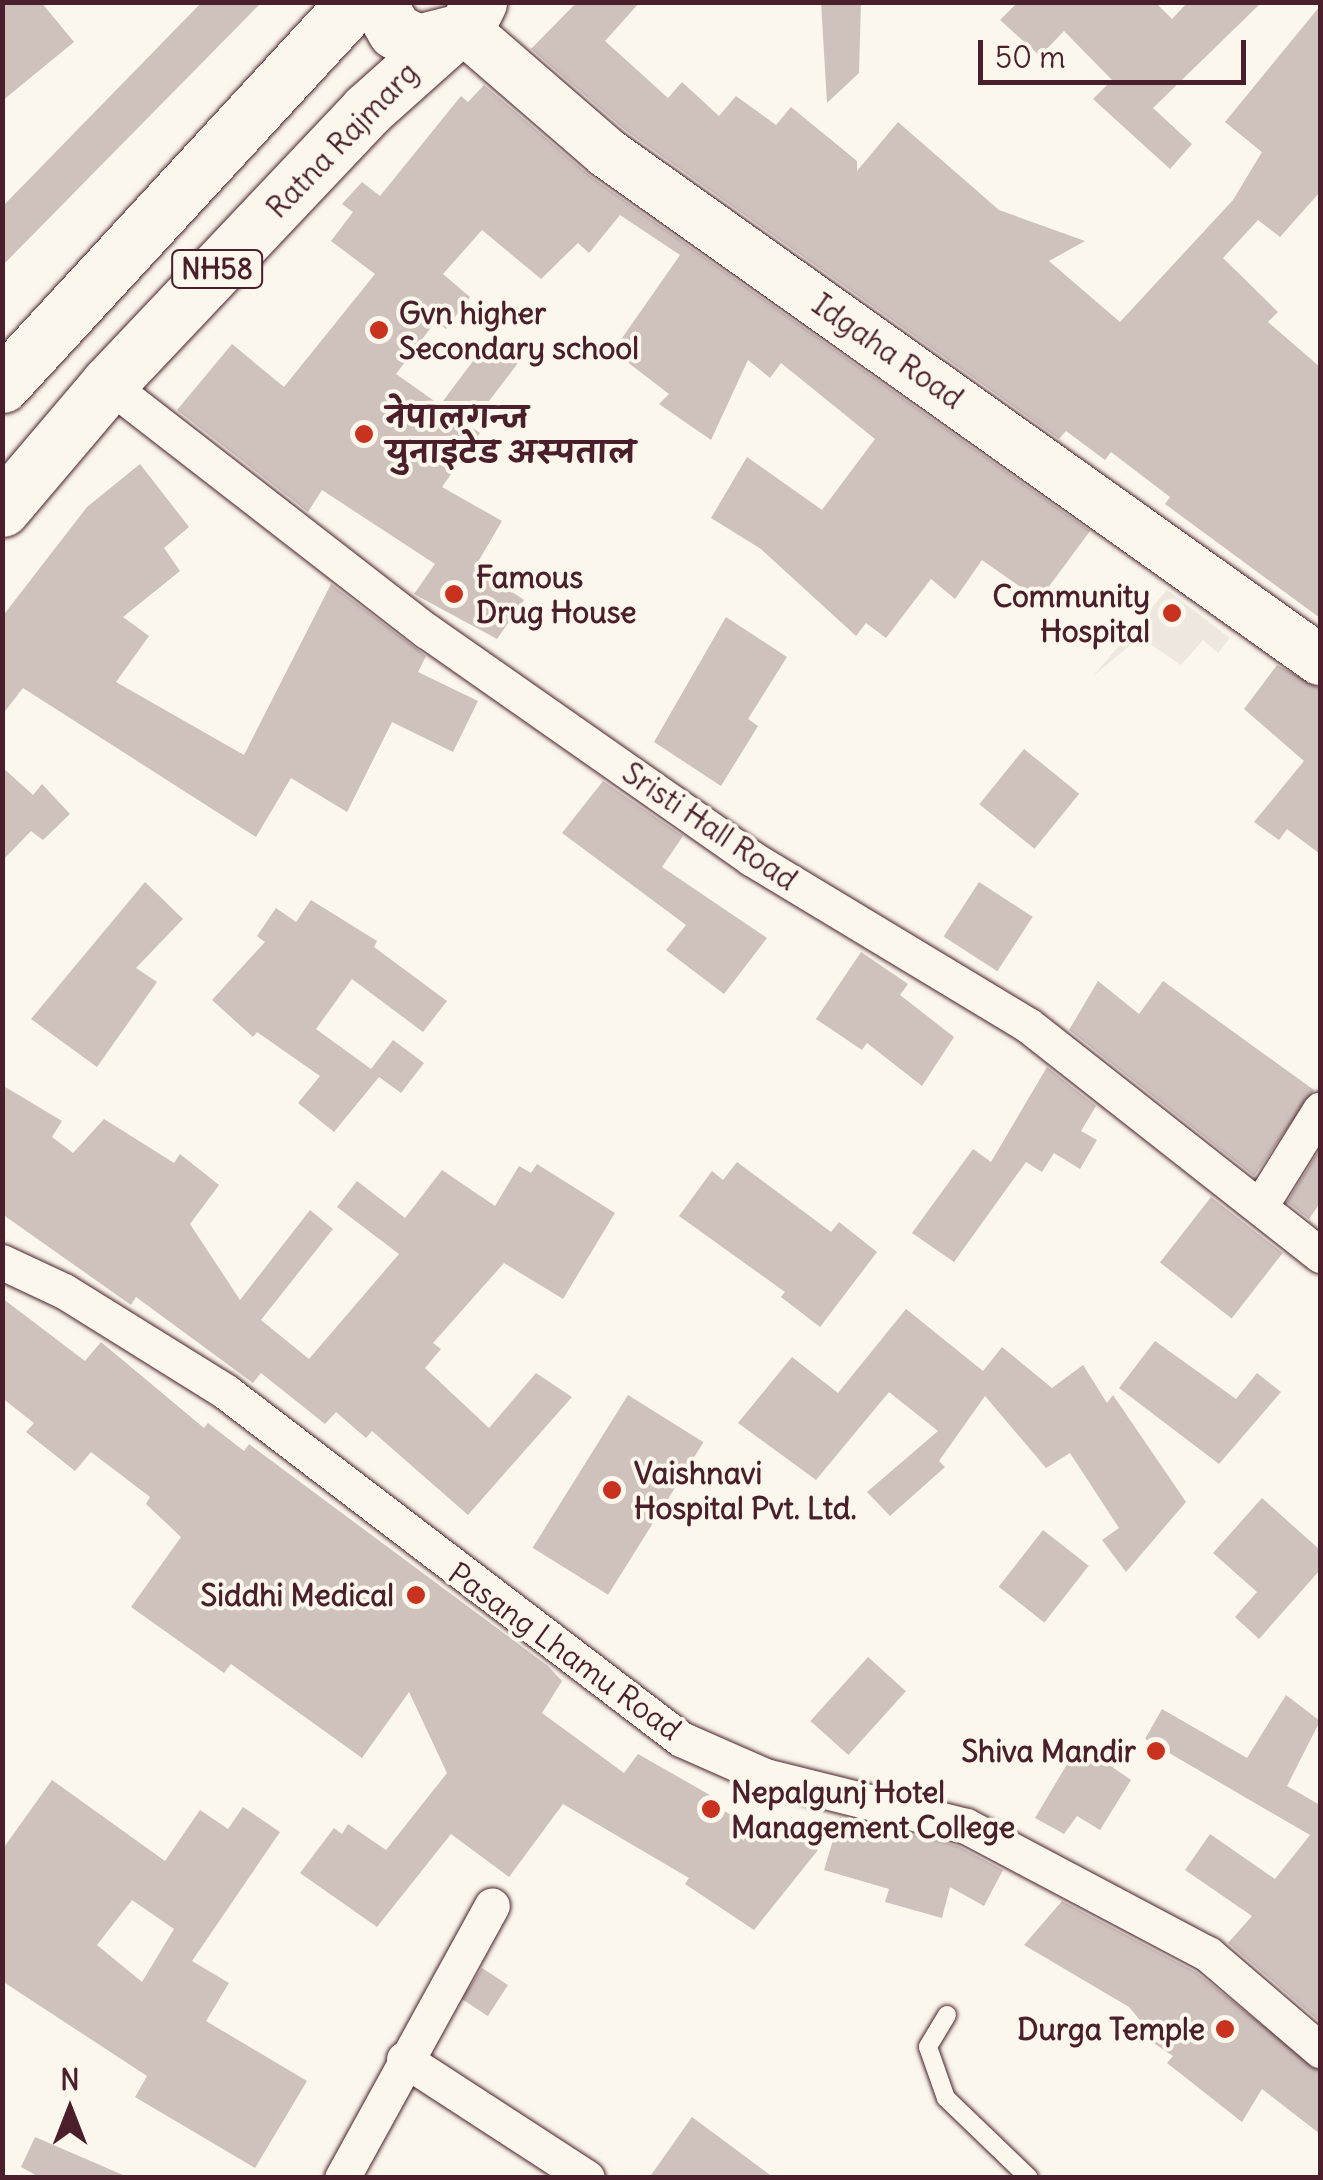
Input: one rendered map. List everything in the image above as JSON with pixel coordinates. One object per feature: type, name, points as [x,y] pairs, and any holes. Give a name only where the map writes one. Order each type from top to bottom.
[{"type":"highway","name":"NH58","points":[[2,385],[355,2]]},
{"type":"highway","points":[[378,2],[395,32],[470,17]]},
{"type":"highway","name":"Ratna Rajmarg","points":[[2,509],[108,384],[367,110],[470,17]]},
{"type":"street","name":"Idgaha Road","points":[[470,17],[607,153],[1320,660]]},
{"type":"street","name":"Sristi Hall Road","points":[[108,384],[427,631],[751,858],[1028,1025],[1262,1203],[1320,1256]]},
{"type":"street","points":[[1262,1203],[1320,1110]]},
{"type":"street","name":"Pasang Lhamu Road","points":[[2,1262],[226,1392],[680,1739],[765,1776],[966,1826],[1208,1954],[1320,2050]]},
{"type":"street","points":[[342,2178],[404,2058],[492,1905]]},
{"type":"street","points":[[404,2058],[587,2178]]},
{"type":"lane","points":[[947,2015],[928,2047],[946,2098],[1029,2178]]},
{"type":"shaded area","name":"Community Hospital","points":[[1167,590],[1230,638],[1218,653],[1203,640],[1181,665],[1140,637],[1093,676]]},
{"type":"building","points":[[2,2],[41,2],[74,42],[2,101]]},
{"type":"building","points":[[202,2],[262,2],[2,266],[2,207]]},
{"type":"building","points":[[577,2],[640,2],[605,41],[668,98],[682,82],[719,116],[736,96],[776,125],[791,107],[857,161],[857,171],[898,122],[999,210],[1085,241],[1049,261],[1120,322],[1233,200],[1262,152],[1225,122],[1320,6],[1320,192],[1280,237],[1258,220],[1223,258],[1278,312],[1268,322],[1320,367],[1320,618],[1165,504],[1170,497],[1111,452],[1105,460],[1066,431],[1059,439],[625,130],[531,49]]},
{"type":"building","points":[[821,2],[861,2],[859,73],[827,103]]},
{"type":"building","points":[[1018,2],[1155,2],[1172,19],[1188,2],[1262,2],[1153,108],[1192,144],[1170,169],[1093,99],[1112,80],[1064,31],[1040,56],[1000,20]]},
{"type":"building","points":[[484,85],[590,176],[1090,531],[1039,600],[982,560],[955,599],[931,579],[886,638],[866,623],[856,636],[761,549],[711,518],[747,457],[822,510],[875,439],[781,363],[770,378],[748,360],[711,440],[659,404],[669,394],[613,351],[680,255],[620,215],[589,253],[578,243],[541,279],[482,230],[443,274],[470,297],[446,329],[436,321],[396,374],[440,405],[488,341],[518,363],[470,426],[480,433],[442,487],[502,521],[475,567],[524,600],[497,639],[414,594],[435,564],[322,490],[308,512],[177,410],[232,344],[284,387],[375,274],[331,241],[353,212],[342,204],[362,182],[380,196],[461,96],[468,102]]},
{"type":"building","points":[[140,464],[189,527],[164,548],[180,571],[123,617],[149,636],[116,682],[244,755],[331,584],[426,656],[418,672],[478,701],[453,752],[392,722],[347,812],[291,778],[256,837],[23,688],[2,715],[2,617],[87,507]]},
{"type":"building","points":[[726,617],[787,657],[748,719],[758,726],[721,786],[654,742]]},
{"type":"building","points":[[1277,665],[1320,688],[1320,854],[1287,829],[1279,840],[1254,822],[1304,761],[1244,709]]},
{"type":"building","points":[[1024,749],[1079,794],[1034,849],[979,804]]},
{"type":"building","points":[[2,767],[33,795],[42,784],[70,814],[43,840],[31,831],[2,861]]},
{"type":"building","points":[[603,781],[683,836],[662,867],[767,938],[724,994],[666,950],[686,925],[562,833]]},
{"type":"building","points":[[145,882],[183,919],[136,968],[157,982],[97,1067],[31,1019]]},
{"type":"building","points":[[979,882],[1033,917],[997,971],[944,937]]},
{"type":"building","points":[[311,900],[377,941],[374,947],[447,1001],[423,1032],[352,979],[316,1029],[371,1069],[393,1040],[424,1063],[401,1093],[379,1077],[334,1132],[298,1103],[320,1076],[257,1032],[253,1037],[212,1000],[265,942],[257,936],[276,908],[296,922]]},
{"type":"building","points":[[861,952],[908,984],[900,995],[954,1037],[922,1086],[867,1043],[862,1050],[816,1019]]},
{"type":"building","points":[[1098,981],[1139,1014],[1163,981],[1314,1090],[1254,1176],[1069,1030]]},
{"type":"building","points":[[1047,1067],[1096,1106],[1081,1131],[1097,1140],[1080,1169],[1054,1153],[1042,1172],[1026,1162],[954,1262],[912,1233],[973,1149],[991,1162]]},
{"type":"building","points":[[2,1085],[62,1121],[52,1137],[73,1153],[104,1119],[174,1163],[180,1154],[219,1185],[190,1224],[240,1300],[310,1210],[333,1229],[261,1320],[309,1359],[399,1254],[337,1207],[357,1181],[405,1218],[442,1170],[495,1206],[519,1166],[531,1173],[537,1164],[615,1213],[563,1299],[504,1263],[433,1343],[441,1349],[425,1368],[489,1428],[536,1373],[572,1397],[468,1515],[372,1431],[366,1438],[336,1412],[325,1424],[261,1373],[253,1383],[136,1297],[131,1305],[2,1214]]},
{"type":"building","points":[[1320,1149],[1320,1203],[1309,1219],[1287,1202]]},
{"type":"building","points":[[737,1162],[831,1232],[839,1222],[877,1252],[820,1327],[781,1297],[785,1292],[679,1216],[712,1171],[723,1180]]},
{"type":"building","points":[[1211,1197],[1283,1253],[1232,1318],[1160,1262]]},
{"type":"building","points":[[2,1298],[85,1361],[101,1342],[204,1428],[208,1423],[244,1451],[249,1444],[548,1666],[562,1681],[542,1713],[624,1773],[638,1754],[724,1803],[720,1809],[772,1836],[780,1823],[818,1850],[754,1930],[685,1884],[689,1878],[563,1804],[509,1877],[451,1834],[377,1927],[300,1873],[334,1828],[342,1834],[348,1824],[386,1850],[447,1773],[409,1692],[362,1758],[231,1664],[224,1673],[131,1607],[181,1537],[146,1504],[150,1497],[91,1452],[75,1471],[26,1432],[34,1423],[2,1398]]},
{"type":"building","points":[[906,1309],[983,1371],[1002,1347],[1052,1388],[1083,1365],[1107,1403],[1113,1395],[1186,1502],[1126,1572],[1102,1540],[1119,1528],[1070,1453],[1046,1468],[985,1396],[939,1461],[945,1467],[890,1516],[867,1492],[938,1431],[889,1392],[816,1480],[738,1423],[792,1357],[838,1393]]},
{"type":"building","points":[[1155,1341],[1236,1399],[1257,1373],[1281,1392],[1219,1464],[1119,1388]]},
{"type":"building","name":"Vaishnavi Hospital Pvt. Ltd.","points":[[628,1395],[703,1442],[608,1595],[533,1548]]},
{"type":"building","points":[[1262,1498],[1320,1550],[1320,1570],[1259,1639],[1235,1617],[1257,1592],[1213,1553]]},
{"type":"building","points":[[1043,1530],[1089,1566],[1044,1622],[999,1587]]},
{"type":"building","points":[[868,1657],[906,1691],[848,1755],[810,1721]]},
{"type":"building","points":[[1286,1695],[1320,1721],[1287,1786],[1320,1805],[1320,2022],[1228,1943],[1252,1916],[1185,1870],[1210,1834],[1275,1879],[1310,1835],[1145,1739],[1162,1709],[1247,1758]]},
{"type":"building","points":[[1079,1744],[1131,1780],[1100,1830],[1077,1816],[1064,1834],[1035,1818]]},
{"type":"building","points":[[52,1780],[165,1861],[200,1810],[228,1829],[243,1807],[280,1832],[192,1961],[229,1983],[206,2021],[307,2081],[255,2168],[135,2097],[147,2076],[2,1981],[2,1850]],"holes":[[[132,1900],[174,1929],[142,1982],[97,1945]]]},
{"type":"building","points":[[840,1817],[958,1846],[1003,1870],[984,1906],[950,1887],[942,1918],[885,1902],[889,1889],[824,1870]]},
{"type":"building","points":[[1062,1901],[1196,1972],[1320,2071],[1320,2134],[1262,2089],[1242,2122],[1167,2063],[1173,2056],[1140,2034],[1145,2026],[1129,2007],[1024,1945]]},
{"type":"building","points":[[482,1968],[508,1985],[488,2016],[462,1999]]},
{"type":"building","points":[[692,2117],[774,2178],[649,2178]]},
{"type":"building","points":[[35,2137],[130,2178],[41,2178],[21,2167]]},
{"type":"place","name":"Gvn higher Secondary school","points":[[379,330]]},
{"type":"place","name":"नेपालगन्ज युनाइटेड अस्पताल","points":[[364,434]]},
{"type":"place","name":"Famous Drug House","points":[[454,594]]},
{"type":"place","name":"Community Hospital","points":[[1172,613]]},
{"type":"place","name":"Vaishnavi Hospital Pvt. Ltd.","points":[[612,1490]]},
{"type":"place","name":"Siddhi Medical","points":[[416,1595]]},
{"type":"place","name":"Shiva Mandir","points":[[1156,1751]]},
{"type":"place","name":"Nepalgunj Hotel Management College","points":[[711,1809]]},
{"type":"place","name":"Durga Temple","points":[[1225,2029]]}]
